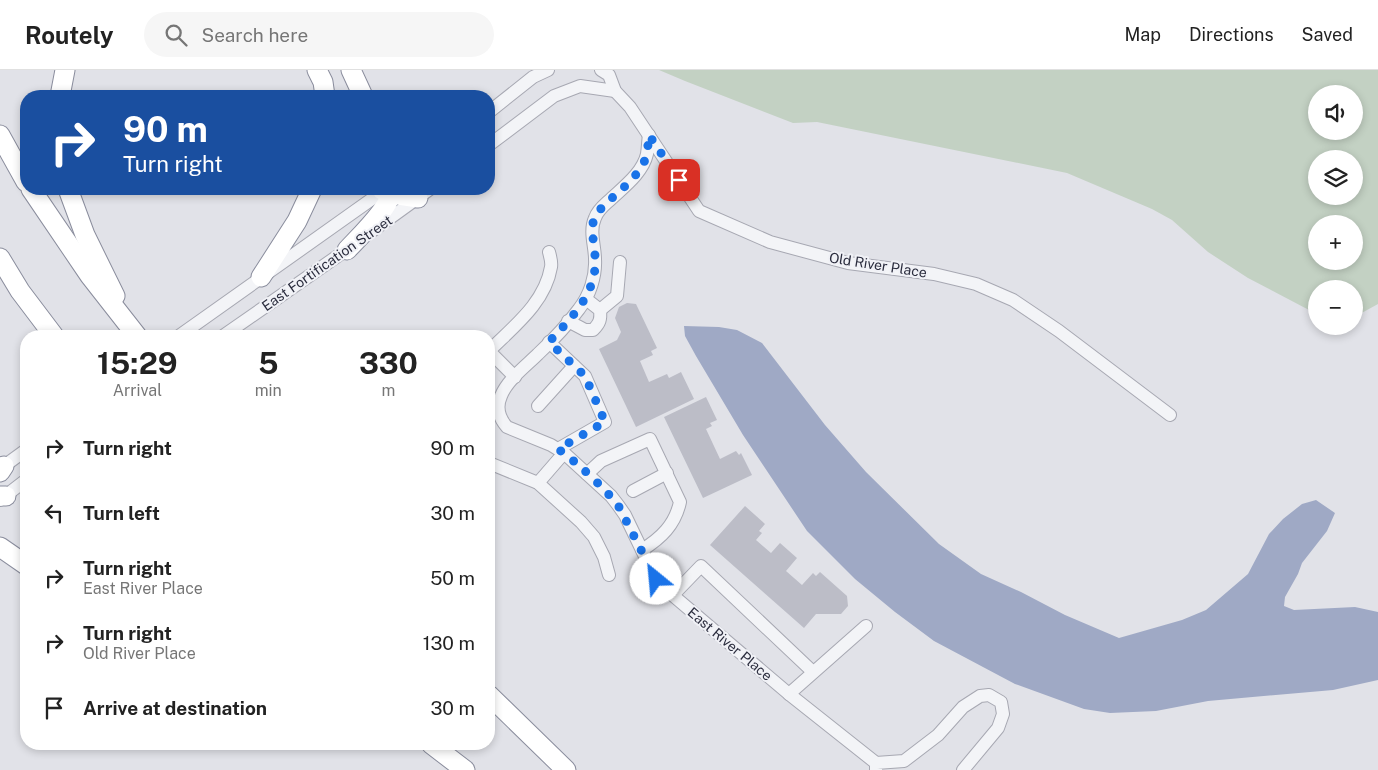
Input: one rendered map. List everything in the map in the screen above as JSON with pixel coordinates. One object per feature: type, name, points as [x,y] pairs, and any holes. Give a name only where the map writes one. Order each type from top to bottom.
[{"type":"highway","points":[[61,90],[65,70]]},
{"type":"highway","points":[[352,70],[360,90]]},
{"type":"highway","points":[[0,135],[20,171]]},
{"type":"highway","points":[[35,195],[90,276],[133,330]]},
{"type":"highway","points":[[70,195],[85,235],[133,330]]},
{"type":"highway","points":[[261,278],[298,221],[309,195]]},
{"type":"highway","points":[[347,250],[385,206],[386,195]]},
{"type":"highway","points":[[0,258],[20,291],[49,330]]},
{"type":"highway","points":[[0,547],[20,561]]},
{"type":"highway","points":[[0,560],[20,564]]},
{"type":"highway","points":[[495,702],[566,770]]},
{"type":"highway","points":[[439,750],[466,770]]},
{"type":"highway","points":[[456,750],[477,770]]},
{"type":"street","points":[[495,107],[533,77],[548,70]]},
{"type":"street","points":[[495,140],[554,96],[580,86],[615,91],[609,75],[601,70]]},
{"type":"street","name":"Old River Place","points":[[615,91],[630,107],[700,211],[770,242],[848,264],[934,274],[976,284],[1013,300],[1059,331],[1170,415]]},
{"type":"street","name":"East River Place","points":[[649,135],[646,156],[640,168],[633,178],[599,210],[594,219],[592,228],[596,258],[595,273],[586,299],[501,395],[498,404],[502,422],[507,427],[538,439],[561,451],[611,496],[618,505],[656,579],[876,766],[904,761],[938,735],[963,707],[980,696],[989,695],[1001,702],[1003,714],[998,728],[963,770]]},
{"type":"street","name":"East Fortification Street","points":[[187,330],[380,195]]},
{"type":"street","name":"East Fortification Street","points":[[232,330],[347,250],[421,195]]},
{"type":"street","points":[[495,345],[536,303],[546,284],[551,265],[549,252]]},
{"type":"street","points":[[600,310],[617,296],[620,262]]},
{"type":"street","points":[[568,321],[585,330],[593,330],[598,325],[601,319],[600,310],[586,299]]},
{"type":"street","points":[[538,483],[561,451],[605,422],[585,376],[549,342]]},
{"type":"street","points":[[495,357],[515,377]]},
{"type":"street","points":[[538,406],[574,366]]},
{"type":"street","points":[[587,474],[601,461],[650,439],[680,502],[678,512],[669,528],[655,542],[642,550]]},
{"type":"street","points":[[1,469],[20,455]]},
{"type":"street","points":[[495,465],[538,483],[581,522],[594,537],[604,557],[609,575]]},
{"type":"street","points":[[633,491],[667,474]]},
{"type":"street","points":[[2,497],[20,484]]},
{"type":"street","points":[[673,595],[701,566],[813,672]]},
{"type":"street","points":[[789,694],[866,626]]},
{"type":"green space","points":[[659,70],[1378,70],[1378,304],[1363,312],[1363,280],[1308,280],[1308,309],[1248,278],[1208,252],[1172,220],[1152,209],[1067,173],[817,122],[793,123]]},
{"type":"water","points":[[684,326],[719,327],[737,330],[762,343],[825,425],[866,472],[939,544],[981,574],[1065,615],[1119,638],[1182,620],[1206,610],[1248,574],[1269,534],[1283,519],[1302,504],[1316,500],[1335,513],[1327,531],[1302,563],[1285,597],[1284,606],[1294,610],[1355,607],[1378,612],[1378,680],[1333,690],[1208,701],[1156,711],[1110,713],[1084,709],[1015,684],[934,641],[855,579],[807,531],[743,435],[685,336]]},
{"type":"building","points":[[627,303],[636,304],[657,348],[651,351],[653,355],[640,361],[649,382],[667,374],[669,378],[681,372],[694,399],[636,427],[599,349],[617,340],[621,332],[615,318],[619,307]]},
{"type":"building","points":[[706,397],[717,420],[710,423],[712,426],[706,429],[720,459],[736,451],[739,455],[741,453],[752,475],[703,498],[664,417]]},
{"type":"building","points":[[745,506],[765,524],[759,531],[762,533],[756,540],[771,553],[780,543],[797,558],[786,571],[802,585],[813,573],[816,576],[820,572],[847,596],[848,606],[841,614],[816,614],[804,628],[710,545]]},
{"type":"route","points":[[656,579],[625,515],[618,505],[611,496],[558,449],[605,422],[585,376],[549,342],[585,300],[595,273],[596,258],[592,228],[594,219],[599,210],[633,178],[640,168],[646,156],[649,135],[679,180]]}]
